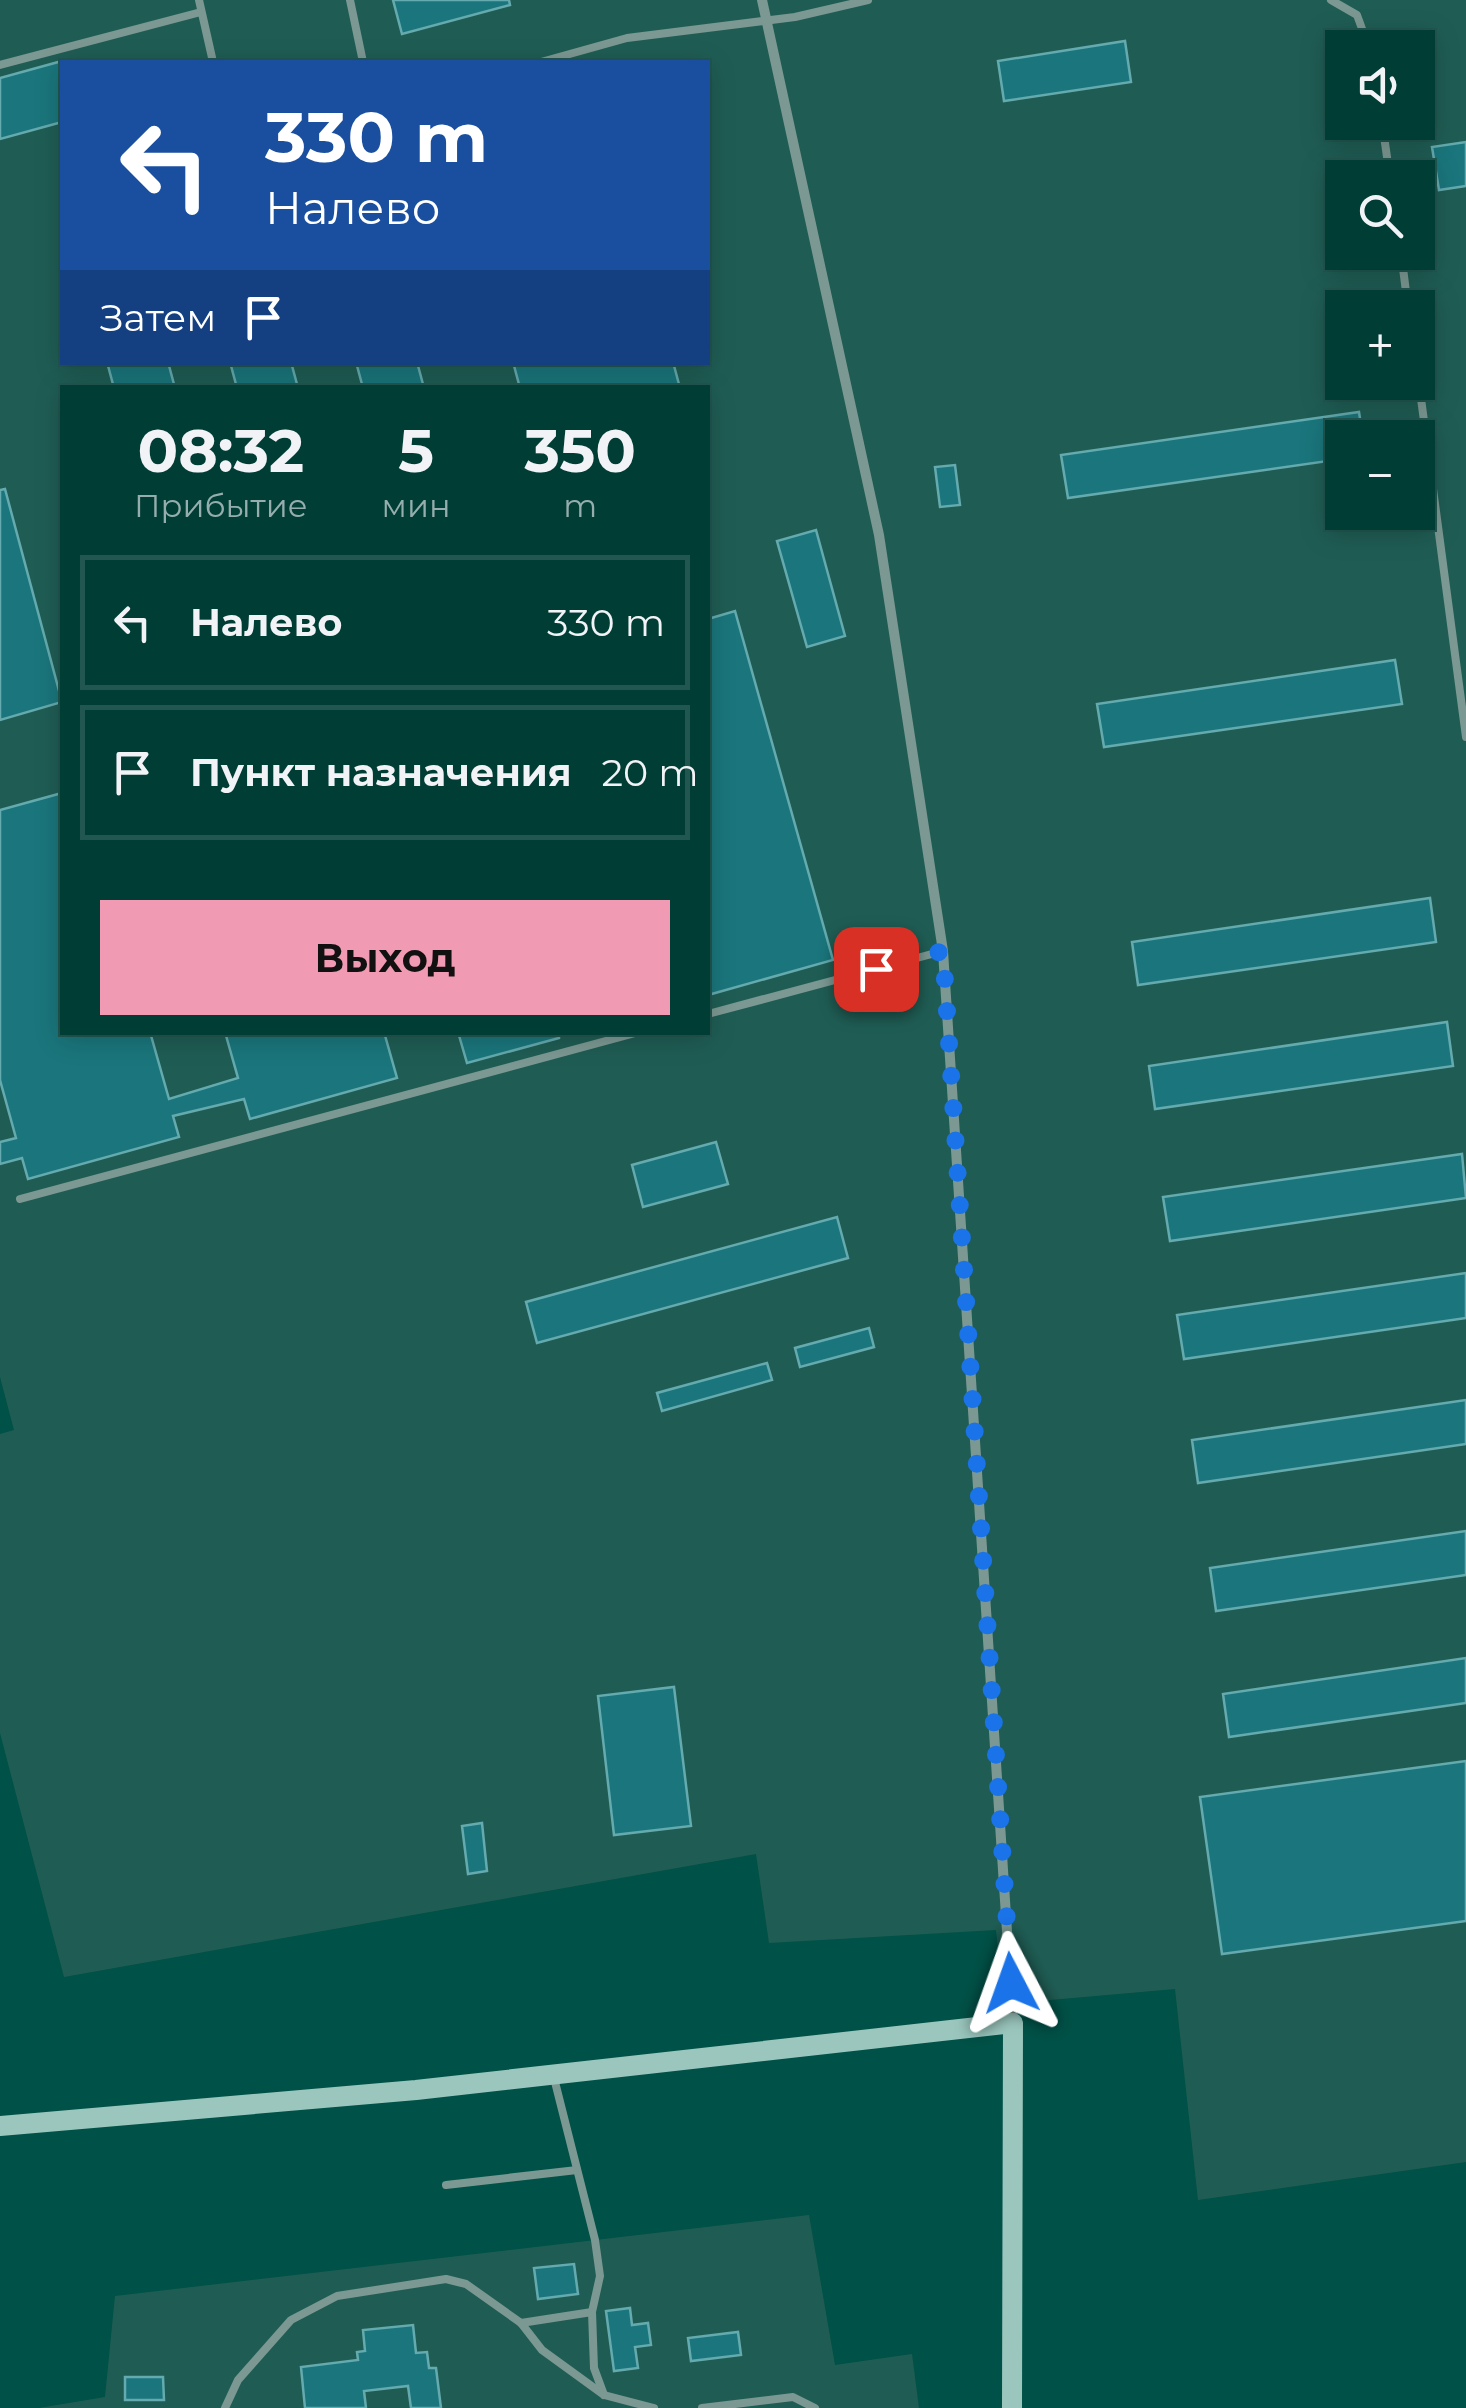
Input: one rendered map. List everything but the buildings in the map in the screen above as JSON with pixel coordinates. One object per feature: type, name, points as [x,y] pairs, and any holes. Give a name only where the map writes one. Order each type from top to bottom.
[{"type":"street","points":[[762,0],[880,536],[943,951],[1013,2022],[1012,2408]]},
{"type":"street","points":[[0,2126],[554,2076],[1013,2022]]},
{"type":"lane","points":[[199,0],[213,60]]},
{"type":"lane","points":[[350,0],[362,60]]},
{"type":"lane","points":[[548,60],[627,38],[767,20],[868,0]]},
{"type":"lane","points":[[1331,0],[1357,16],[1362,30]]},
{"type":"lane","points":[[0,64],[201,12]]},
{"type":"lane","points":[[1421,400],[1466,737]]},
{"type":"lane","points":[[710,1013],[943,951]]},
{"type":"lane","points":[[20,1199],[628,1035]]},
{"type":"lane","points":[[554,2076],[600,2276],[592,2312],[594,2368],[604,2395]]},
{"type":"lane","points":[[446,2185],[578,2170]]},
{"type":"lane","points":[[225,2408],[238,2380],[292,2320],[337,2296],[446,2279],[466,2284],[522,2322],[542,2350],[604,2395],[654,2408]]},
{"type":"lane","points":[[522,2322],[592,2312]]},
{"type":"lane","points":[[702,2408],[793,2396],[815,2408]]},
{"type":"shaded area","points":[[0,0],[1466,0],[1466,2162],[1198,2200],[1175,1989],[1004,2004],[996,1930],[769,1943],[756,1854],[64,1977],[0,1733],[0,1434],[14,1430],[0,1377]]},
{"type":"shaded area","points":[[809,2215],[835,2365],[912,2354],[919,2408],[39,2408],[105,2397],[115,2296]]},
{"type":"route","points":[[876,969],[943,951],[962,1184],[1011,1983]]}]
